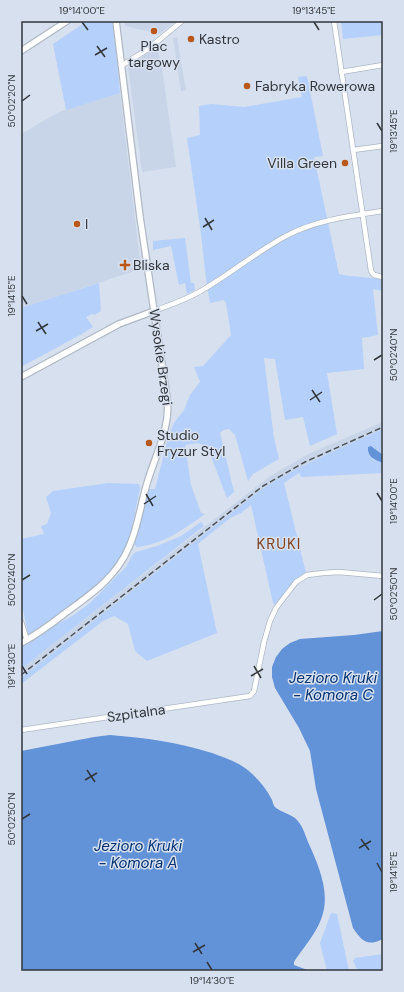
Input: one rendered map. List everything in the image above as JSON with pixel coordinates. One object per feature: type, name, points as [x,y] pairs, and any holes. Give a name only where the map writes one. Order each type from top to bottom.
[{"type":"street","points":[[21,51],[67,21]]},
{"type":"street","name":"Wysokie Brzegi","points":[[21,643],[59,618],[102,586],[115,571],[129,547],[136,529],[146,484],[168,414],[116,21]]},
{"type":"street","name":"Wysokie Brzegi","points":[[119,41],[120,21]]},
{"type":"street","points":[[121,66],[148,49],[182,21]]},
{"type":"street","points":[[334,21],[371,272],[374,275],[383,277]]},
{"type":"street","points":[[341,72],[383,65]]},
{"type":"street","points":[[353,150],[383,146]]},
{"type":"street","points":[[21,377],[119,324],[176,303],[199,292],[287,236],[308,226],[324,221],[383,211]]},
{"type":"street","name":"Szpitalna","points":[[21,730],[250,696],[254,691],[270,621],[276,608],[296,582],[307,575],[339,572],[383,576]]},
{"type":"street","points":[[21,622],[27,640]]},
{"type":"shaded area","points":[[87,21],[113,21],[120,93],[66,110],[53,44]]},
{"type":"shaded area","name":"Plac targowy","points":[[125,21],[176,21],[159,34],[125,26]]},
{"type":"shaded area","points":[[341,21],[383,21],[383,35],[343,39]]},
{"type":"shaded area","points":[[177,37],[186,90],[181,91],[173,38]]},
{"type":"shaded area","points":[[157,47],[162,68],[176,167],[142,172],[128,67]]},
{"type":"shaded area","points":[[307,76],[323,156],[314,157],[339,274],[383,280],[383,291],[373,289],[378,335],[362,338],[364,369],[327,373],[337,434],[310,446],[303,417],[285,420],[275,359],[264,358],[274,438],[279,459],[253,474],[248,481],[235,435],[229,429],[220,433],[234,492],[227,498],[207,446],[197,443],[185,445],[191,485],[201,513],[205,514],[181,531],[164,540],[146,546],[136,547],[134,542],[147,489],[155,489],[168,438],[174,423],[184,410],[190,395],[200,382],[194,367],[203,366],[231,335],[226,303],[224,300],[210,303],[187,138],[200,135],[199,106],[211,104],[244,107],[302,97],[298,77]]},
{"type":"shaded area","points":[[120,93],[141,269],[21,308],[21,134],[59,112]]},
{"type":"shaded area","points":[[185,238],[191,283],[194,283],[195,290],[187,294],[185,283],[179,285],[171,246],[153,250],[153,241]]},
{"type":"shaded area","points":[[99,283],[101,311],[86,317],[93,327],[21,367],[21,308]]},
{"type":"shaded area","points":[[383,422],[383,429],[316,459],[262,489],[21,678],[21,669],[269,477],[310,453]]},
{"type":"shaded area","points":[[383,429],[383,455],[373,447],[372,459],[383,463],[383,473],[301,477],[299,473],[284,483],[306,573],[295,580],[275,605],[273,603],[251,505],[241,513],[230,518],[198,544],[217,633],[147,661],[135,651],[128,624],[114,616],[103,621],[21,684],[21,678],[262,489],[306,464]]},
{"type":"shaded area","points":[[108,483],[139,484],[140,488],[126,557],[99,589],[28,635],[21,599],[21,539],[44,534],[41,526],[47,524],[51,513],[46,497],[53,491]]},
{"type":"shaded area","points":[[201,522],[204,526],[21,669],[21,644],[72,616],[89,604],[126,567],[132,555],[136,552],[157,546],[181,536]]},
{"type":"shaded area","points":[[331,913],[337,914],[349,971],[327,971],[320,943]]},
{"type":"shaded area","points":[[383,954],[383,971],[358,971],[353,961],[355,958]]},
{"type":"water","points":[[371,446],[383,455],[383,463],[370,456],[368,447]]},
{"type":"water","name":"Jezioro Kruki - Komora C","points":[[383,631],[383,939],[369,942],[362,939],[353,928],[316,789],[310,751],[299,728],[275,688],[272,677],[272,667],[276,657],[282,649],[290,643],[300,639]]},
{"type":"water","name":"Jezioro Kruki - Komora A","points":[[110,735],[174,743],[212,753],[232,761],[246,769],[259,781],[269,794],[275,807],[295,818],[300,823],[321,874],[325,900],[322,917],[319,924],[312,937],[294,962],[294,965],[310,971],[21,971],[21,751]]},
{"type":"railway","points":[[21,675],[263,486],[305,462],[383,427]]},
{"type":"place","name":"Plac targowy","points":[[154,31]]},
{"type":"place","name":"Kastro","points":[[191,39]]},
{"type":"place","name":"Fabryka Rowerowa","points":[[247,86]]},
{"type":"place","name":"Villa Green","points":[[345,163]]},
{"type":"place","name":"I","points":[[77,224]]},
{"type":"place","name":"Bliska","points":[[125,265]]},
{"type":"place","name":"Studio Fryzur Styl","points":[[149,443]]},
{"type":"district","name":"KRUKI","points":[[279,544]]}]
